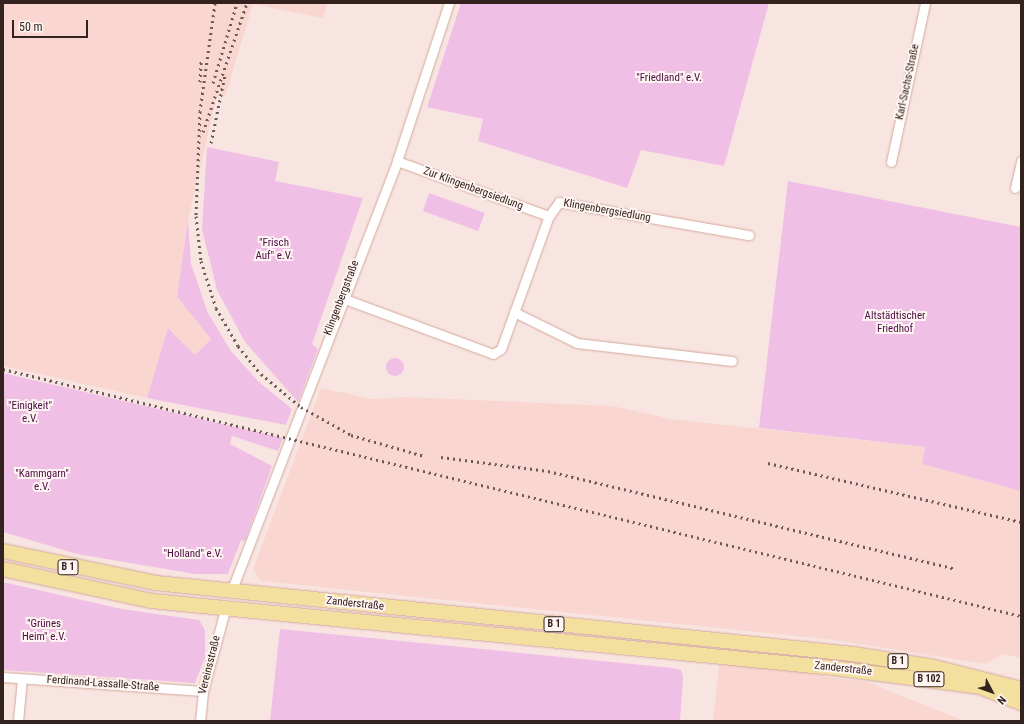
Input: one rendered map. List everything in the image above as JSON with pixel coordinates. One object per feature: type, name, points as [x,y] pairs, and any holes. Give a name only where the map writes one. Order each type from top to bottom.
[{"type":"main road","name":"Zanderstraße","points":[[3,551],[130,579],[231,592],[710,638],[934,667],[1021,689]]},
{"type":"main road","name":"Zanderstraße","points":[[3,569],[152,601],[225,610],[834,668],[980,687],[1021,703]]},
{"type":"main road","points":[[225,610],[231,592]]},
{"type":"main road","points":[[709,655],[710,638]]},
{"type":"street","name":"Klingenbergstraße","points":[[231,592],[342,298],[397,161],[449,3]]},
{"type":"street","name":"Karl-Sachs-Straße","points":[[891,162],[925,3]]},
{"type":"street","name":"Zur Klingenbergsiedlung","points":[[397,161],[549,216]]},
{"type":"street","points":[[1015,188],[1021,161]]},
{"type":"street","name":"Klingenbergsiedlung","points":[[342,298],[493,354],[501,349],[549,216],[558,202],[749,235]]},
{"type":"street","points":[[514,312],[577,343],[732,361]]},
{"type":"street","name":"Vereinsstraße","points":[[200,721],[202,691],[225,610]]},
{"type":"street","name":"Ferdinand-Lassalle-Straße","points":[[3,677],[202,691]]},
{"type":"street","points":[[18,721],[22,679]]},
{"type":"shaded area","points":[[3,3],[328,3],[323,18],[253,4],[225,97],[217,96],[188,220],[177,297],[211,339],[195,355],[169,328],[147,398],[3,366]]},
{"type":"shaded area","points":[[321,388],[372,399],[405,397],[613,406],[671,419],[925,447],[922,464],[1021,491],[1021,658],[1003,654],[985,664],[834,640],[261,581],[253,569]]},
{"type":"shaded area","points":[[723,663],[805,670],[828,677],[867,682],[965,721],[713,721],[719,666]]},
{"type":"green space","name":"\"Friedland\" e.V.","points":[[461,3],[769,3],[724,166],[641,150],[627,188],[478,141],[483,119],[427,107]]},
{"type":"green space","name":"\"Frisch Auf\" e.V.","points":[[207,147],[279,162],[275,181],[363,198],[312,344],[318,349],[298,402],[245,342],[217,290],[202,229]]},
{"type":"green space","name":"Altstädtischer Friedhof","points":[[788,181],[1021,227],[1021,491],[922,464],[925,447],[759,428]]},
{"type":"green space","points":[[429,193],[485,213],[478,231],[423,211]]},
{"type":"green space","points":[[188,220],[191,264],[208,313],[231,351],[259,382],[292,409],[286,425],[147,398],[168,328],[195,355],[211,339],[177,297]]},
{"type":"green space","points":[[395,358],[401,361],[404,367],[401,373],[395,376],[389,373],[386,367],[389,361]]},
{"type":"green space","points":[[3,373],[283,438],[278,451],[232,436],[230,444],[272,466],[245,541],[241,540],[228,574],[195,574],[77,554],[3,532]]},
{"type":"green space","name":"\"Grünes Heim\" e.V.","points":[[3,582],[122,609],[199,620],[205,630],[205,657],[195,683],[3,670]]},
{"type":"green space","points":[[280,629],[673,668],[681,670],[683,677],[680,721],[270,721]]},
{"type":"railway","points":[[215,3],[200,111],[196,216],[201,261],[216,308],[238,346],[261,374],[301,407],[351,435],[424,456]]},
{"type":"railway","points":[[213,83],[237,3]]},
{"type":"railway","points":[[203,132],[247,3]]},
{"type":"railway","points":[[200,82],[201,60]]},
{"type":"railway","points":[[211,143],[225,75]]},
{"type":"railway","points":[[3,369],[1021,616]]},
{"type":"railway","points":[[441,457],[548,471],[955,569]]},
{"type":"railway","points":[[768,463],[1021,522]]},
{"type":"park label","name":"\"Einigkeit\" e.V.","points":[[30,413]]},
{"type":"park label","name":"\"Kammgarn\" e.V.","points":[[42,481]]},
{"type":"park label","name":"\"Holland\" e.V.","points":[[193,554]]}]
